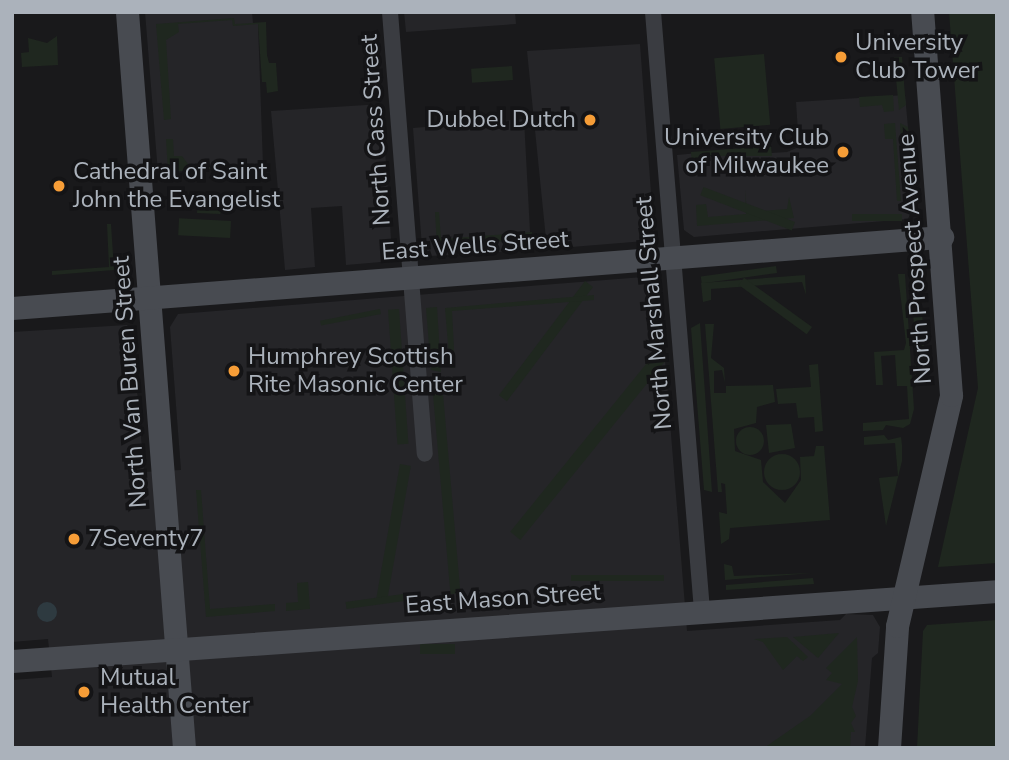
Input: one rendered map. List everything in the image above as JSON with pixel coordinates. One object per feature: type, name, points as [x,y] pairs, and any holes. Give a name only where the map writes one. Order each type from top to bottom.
[{"type":"main road","name":"North Van Buren Street","points":[[127,12],[184,748]]},
{"type":"main road","name":"North Prospect Avenue","points":[[889,748],[903,597],[951,395],[942,237],[922,12]]},
{"type":"main road","name":"East Wells Street","points":[[12,308],[942,237]]},
{"type":"main road","name":"East Mason Street","points":[[12,661],[997,591]]},
{"type":"street","name":"North Cass Street","points":[[390,12],[425,454]]},
{"type":"street","name":"North Marshall Street","points":[[653,12],[702,611]]},
{"type":"shaded area","points":[[145,12],[252,12],[253,23],[258,24],[263,165],[158,173]]},
{"type":"shaded area","points":[[404,12],[515,12],[516,24],[406,32]]},
{"type":"shaded area","points":[[949,12],[997,12],[997,563],[938,567],[978,388]]},
{"type":"shaded area","points":[[234,18],[235,24],[266,22],[267,55],[269,63],[276,63],[278,91],[267,93],[266,82],[262,82],[258,24],[233,26],[232,20],[178,24],[179,32],[166,40],[171,119],[164,120],[156,24]]},
{"type":"shaded area","points":[[57,36],[58,65],[22,67],[21,53],[29,52],[28,38],[47,43]]},
{"type":"shaded area","points":[[640,44],[654,233],[645,241],[547,249],[527,51]]},
{"type":"shaded area","points":[[764,54],[770,125],[720,129],[714,58]]},
{"type":"shaded area","points":[[894,57],[902,57],[906,105],[899,110]]},
{"type":"shaded area","points":[[512,66],[513,80],[472,83],[471,69]]},
{"type":"shaded area","points":[[893,95],[894,111],[884,112],[882,105],[860,107],[859,97]]},
{"type":"shaded area","points":[[905,95],[915,202],[908,219],[694,237],[684,230],[677,155],[771,146],[771,153],[787,152],[799,147],[796,102]]},
{"type":"shaded area","points":[[382,104],[392,254],[381,262],[346,265],[342,206],[311,208],[315,267],[285,270],[271,111]]},
{"type":"shaded area","points":[[524,119],[531,250],[430,256],[422,247],[413,128]]},
{"type":"shaded area","points":[[895,123],[901,201],[897,201],[893,139],[885,139],[884,124]]},
{"type":"shaded area","points":[[900,123],[908,127],[913,179],[904,179]]},
{"type":"shaded area","points":[[166,139],[173,139],[174,156],[182,156],[191,168],[263,165],[168,172]]},
{"type":"shaded area","points":[[771,146],[772,156],[707,156],[704,163],[692,164],[691,152]]},
{"type":"shaded area","points":[[704,187],[795,222],[792,230],[700,195]]},
{"type":"shaded area","points":[[745,189],[747,212],[787,209],[789,197],[794,218],[697,226],[696,205],[706,204],[708,217],[746,214]]},
{"type":"shaded area","points":[[229,197],[220,214],[197,213],[198,200],[209,204],[209,199]]},
{"type":"shaded area","points":[[435,212],[439,212],[441,239],[532,232],[533,239],[437,246]]},
{"type":"shaded area","points":[[852,214],[902,214],[902,221],[852,221]]},
{"type":"shaded area","points":[[179,218],[231,221],[230,238],[178,235]]},
{"type":"shaded area","points":[[107,224],[111,224],[114,270],[52,275],[52,271],[109,267]]},
{"type":"shaded area","points":[[776,266],[777,273],[702,284],[701,277]]},
{"type":"shaded area","points":[[920,266],[921,301],[912,302],[909,267]]},
{"type":"shaded area","points":[[898,274],[905,274],[914,409],[910,424],[903,428],[886,425],[883,430],[863,431],[863,423],[909,419],[907,386],[897,386],[895,355],[881,356],[883,385],[876,385],[874,352],[904,350],[906,343]]},
{"type":"shaded area","points":[[805,275],[806,295],[802,282],[711,289],[711,300],[703,302],[701,283]]},
{"type":"shaded area","points":[[643,277],[659,286],[687,631],[840,620],[846,614],[873,615],[880,627],[878,653],[872,658],[865,748],[12,748],[12,680],[52,677],[48,639],[12,642],[12,332],[127,325],[132,332],[144,472],[181,470],[170,327],[178,314]]},
{"type":"shaded area","points":[[744,278],[812,327],[807,334],[739,285]]},
{"type":"shaded area","points":[[585,281],[593,287],[507,401],[499,395]]},
{"type":"shaded area","points":[[594,295],[594,300],[452,311],[455,368],[450,368],[445,308]]},
{"type":"shaded area","points":[[921,302],[924,337],[915,338],[912,303]]},
{"type":"shaded area","points":[[437,307],[441,372],[431,370],[426,308]]},
{"type":"shaded area","points":[[380,309],[381,314],[321,326],[320,321]]},
{"type":"shaded area","points":[[399,309],[408,444],[397,444],[388,310]]},
{"type":"shaded area","points":[[700,323],[712,492],[704,490],[691,328]]},
{"type":"shaded area","points":[[705,324],[714,324],[711,358],[724,368],[725,383],[722,370],[714,371],[714,393],[726,393],[726,386],[773,385],[775,402],[757,407],[756,423],[734,429],[735,451],[761,460],[763,482],[785,503],[801,480],[800,457],[814,456],[816,446],[824,446],[830,520],[730,528],[729,539],[721,544],[719,512],[727,514],[725,484],[721,483],[722,492],[718,492]]},
{"type":"shaded area","points":[[915,339],[924,339],[924,375],[915,375]]},
{"type":"shaded area","points":[[655,353],[665,361],[520,540],[510,532]]},
{"type":"shaded area","points":[[818,364],[823,431],[815,432],[814,417],[798,418],[796,403],[778,404],[776,389],[811,387],[809,365]]},
{"type":"shaded area","points":[[443,394],[460,593],[450,594],[433,395]]},
{"type":"shaded area","points":[[791,424],[795,448],[769,453],[766,425]]},
{"type":"shaded area","points":[[750,427],[760,431],[764,441],[760,451],[750,455],[740,451],[736,441],[740,431]]},
{"type":"shaded area","points":[[884,435],[888,440],[901,437],[902,445],[902,461],[886,526],[879,478],[898,476],[895,443],[864,445],[864,437]]},
{"type":"shaded area","points":[[782,454],[794,460],[800,472],[794,484],[782,490],[770,484],[764,472],[770,460]]},
{"type":"shaded area","points":[[400,464],[411,466],[387,601],[376,599]]},
{"type":"shaded area","points":[[196,490],[201,490],[210,609],[275,604],[275,611],[206,617]]},
{"type":"shaded area","points":[[724,564],[732,566],[734,576],[812,573],[725,580]]},
{"type":"shaded area","points":[[571,575],[664,575],[664,581],[571,581]]},
{"type":"shaded area","points":[[813,578],[814,584],[726,590],[726,585]]},
{"type":"shaded area","points":[[308,582],[310,609],[286,611],[286,603],[298,602],[297,583]]},
{"type":"shaded area","points":[[403,594],[404,601],[347,609],[346,602]]},
{"type":"shaded area","points":[[47,602],[54,605],[57,612],[54,619],[47,622],[40,619],[37,612],[40,605]]},
{"type":"shaded area","points":[[997,620],[997,748],[917,748],[923,631],[927,625]]},
{"type":"shaded area","points":[[839,633],[818,658],[793,637]]},
{"type":"shaded area","points":[[787,637],[808,657],[803,661],[797,656],[783,670],[763,642],[754,639]]},
{"type":"shaded area","points":[[857,637],[858,681],[852,707],[856,716],[851,723],[855,732],[851,732],[850,748],[764,748],[810,716],[842,684],[826,680],[832,673],[826,668]]},
{"type":"shaded area","points":[[420,644],[455,644],[455,654],[420,654]]},
{"type":"place","name":"University Club Tower","points":[[841,57]]},
{"type":"place","name":"Dubbel Dutch","points":[[590,120]]},
{"type":"place","name":"University Club of Milwaukee","points":[[843,152]]},
{"type":"place","name":"Cathedral of Saint John the Evangelist","points":[[59,186]]},
{"type":"place","name":"Humphrey Scottish Rite Masonic Center","points":[[234,371]]},
{"type":"place","name":"7Seventy7","points":[[74,539]]},
{"type":"place","name":"Mutual Health Center","points":[[84,692]]}]
